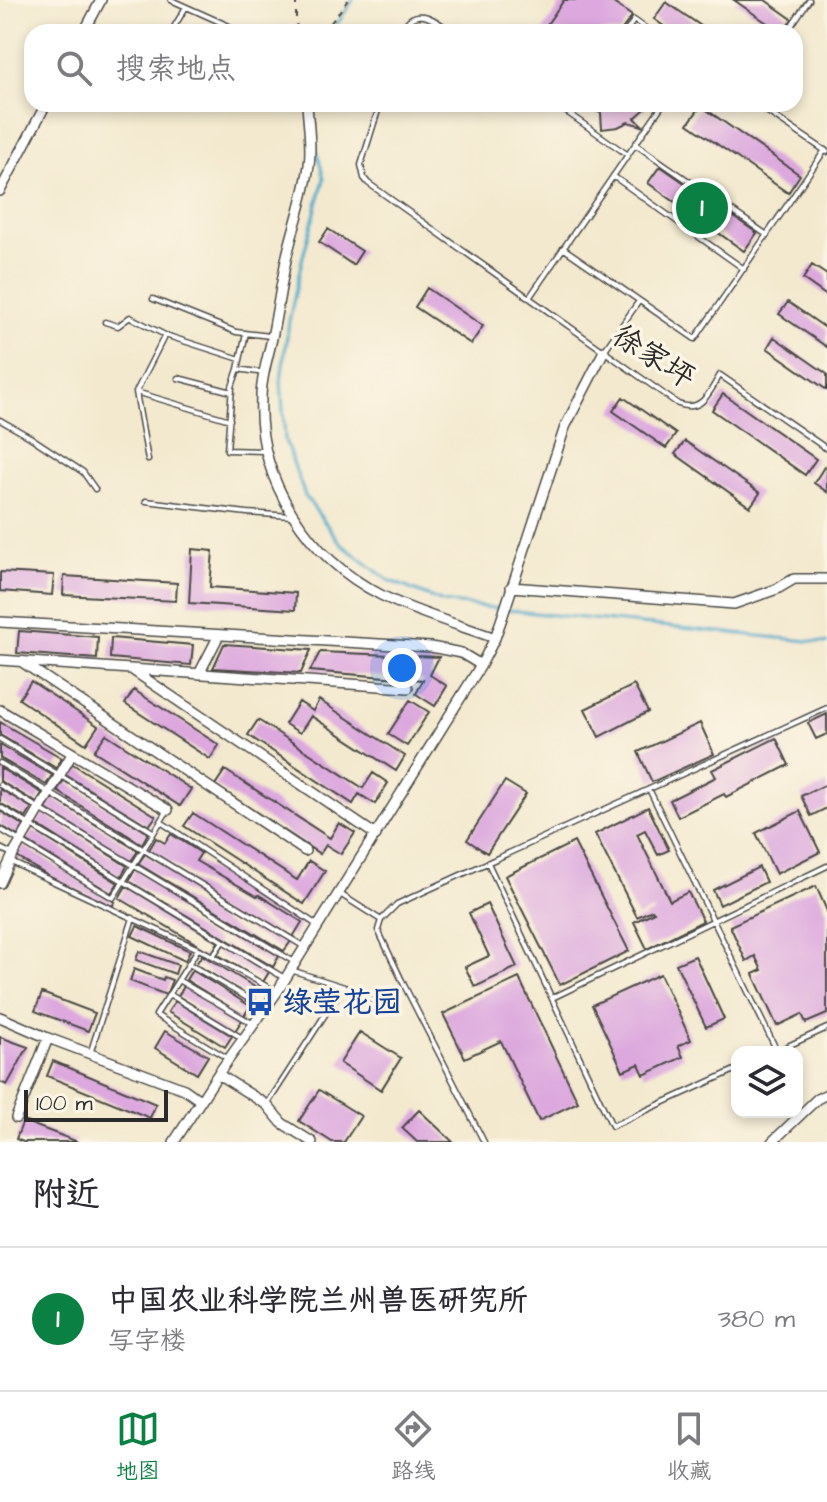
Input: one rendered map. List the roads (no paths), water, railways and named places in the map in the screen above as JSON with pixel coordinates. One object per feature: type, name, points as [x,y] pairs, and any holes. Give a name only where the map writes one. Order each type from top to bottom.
[{"type":"street","points":[[88,24],[101,0]]},
{"type":"street","points":[[0,191],[42,112]]},
{"type":"street","points":[[307,112],[310,162],[290,242],[260,402],[264,451],[294,517],[327,557],[353,579],[400,604],[495,638]]},
{"type":"street","points":[[174,1142],[277,992],[481,665],[495,638],[565,427],[604,351]]},
{"type":"street","points":[[511,587],[734,604],[777,589],[794,579],[827,579]]},
{"type":"street","points":[[0,622],[431,647],[461,653],[481,665]]},
{"type":"street","points":[[199,674],[219,635]]},
{"type":"street","points":[[0,660],[408,688]]},
{"type":"street","points":[[22,661],[305,851]]},
{"type":"street","points":[[132,669],[376,835]]},
{"type":"street","points":[[0,710],[168,810]]},
{"type":"street","points":[[0,883],[3,870],[72,754]]},
{"type":"street","points":[[0,1017],[184,1089],[201,1101]]},
{"type":"street","points":[[16,1118],[48,1038]]},
{"type":"street","points":[[218,1074],[267,1105],[282,1123],[312,1142]]},
{"type":"street","points":[[772,1142],[817,1099],[827,1094]]},
{"type":"lane","points":[[171,0],[224,24]]},
{"type":"lane","points":[[792,24],[809,0]]},
{"type":"lane","points":[[176,24],[186,7]]},
{"type":"lane","points":[[405,24],[424,15],[441,24]]},
{"type":"lane","name":"徐家坪","points":[[378,112],[361,165],[364,178],[373,187],[684,406],[702,403],[720,375],[827,449]]},
{"type":"lane","points":[[567,112],[628,155]]},
{"type":"lane","points":[[529,298],[657,112]]},
{"type":"lane","points":[[563,248],[695,339],[826,151],[768,112]]},
{"type":"lane","points":[[635,144],[767,235]]},
{"type":"lane","points":[[613,176],[744,269]]},
{"type":"lane","points":[[153,299],[236,332],[272,336]]},
{"type":"lane","points":[[604,351],[639,301]]},
{"type":"lane","points":[[105,322],[118,326],[130,317],[165,335],[240,359]]},
{"type":"lane","points":[[246,333],[232,392],[227,450],[264,451]]},
{"type":"lane","points":[[148,460],[136,392],[165,335]]},
{"type":"lane","points":[[238,369],[264,373]]},
{"type":"lane","points":[[178,378],[232,392]]},
{"type":"lane","points":[[136,392],[230,420]]},
{"type":"lane","points":[[0,420],[83,472],[95,489]]},
{"type":"lane","points":[[146,501],[294,517]]},
{"type":"lane","points":[[484,1142],[378,930],[381,920],[397,904],[827,708]]},
{"type":"lane","points":[[0,739],[153,832]]},
{"type":"lane","points":[[0,763],[305,948]]},
{"type":"lane","points":[[0,785],[133,865],[291,970]]},
{"type":"lane","points":[[649,789],[773,1046]]},
{"type":"lane","points":[[0,807],[223,941],[291,970],[360,992],[384,1009]]},
{"type":"lane","points":[[0,829],[113,898],[168,810]]},
{"type":"lane","points":[[160,821],[319,926]]},
{"type":"lane","points":[[0,848],[12,858],[213,956],[277,992]]},
{"type":"lane","points":[[488,863],[612,1126],[731,1072]]},
{"type":"lane","points":[[552,998],[827,866]]},
{"type":"lane","points":[[340,894],[381,920]]},
{"type":"lane","points":[[90,1054],[133,918]]},
{"type":"lane","points":[[213,956],[223,941]]},
{"type":"lane","points":[[198,949],[156,1015],[230,1060]]},
{"type":"lane","points":[[189,964],[266,1009]]},
{"type":"lane","points":[[178,980],[255,1024]]},
{"type":"lane","points":[[267,1105],[343,987]]},
{"type":"lane","points":[[169,994],[244,1039]]},
{"type":"lane","points":[[789,1046],[827,1028]]},
{"type":"waterway","points":[[337,24],[353,0]]},
{"type":"waterway","points":[[312,112],[313,124]]},
{"type":"waterway","points":[[313,136],[324,179],[289,321],[281,381],[285,440],[305,496],[341,544],[388,580],[443,602],[827,643]]},
{"type":"place","name":"中国农业科学院兰州兽医研究所","points":[[702,208]]},
{"type":"place","name":"绿莹花园","points":[[260,1002]]}]
